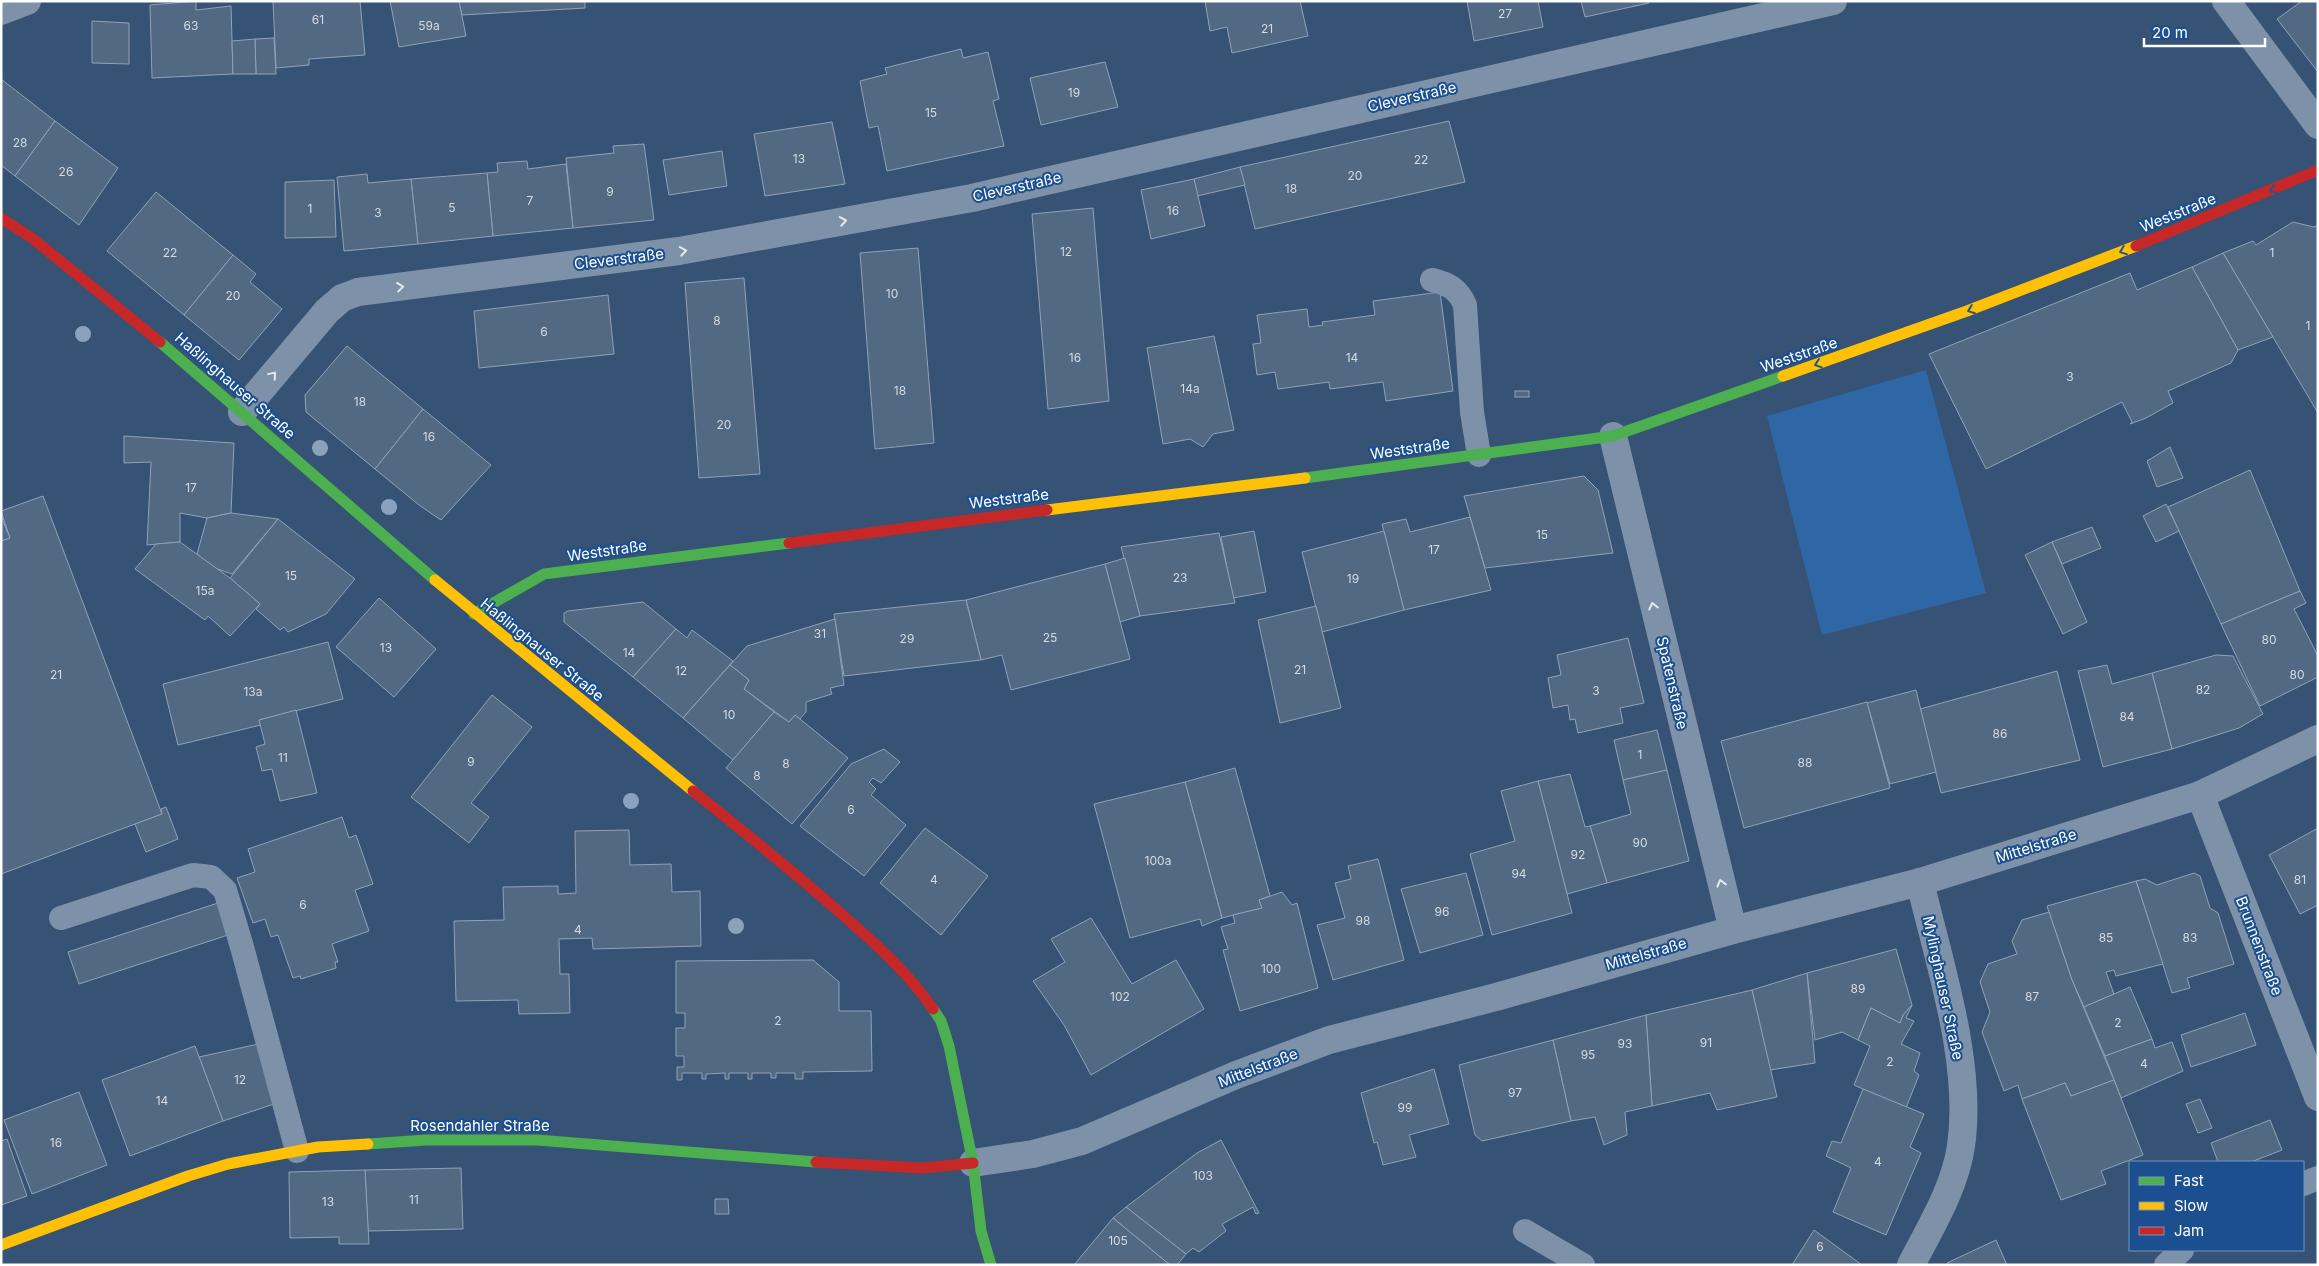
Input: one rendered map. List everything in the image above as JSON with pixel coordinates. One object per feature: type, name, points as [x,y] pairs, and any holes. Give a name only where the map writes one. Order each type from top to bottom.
[{"type":"main road","name":"Weststraße","points":[[474,614],[544,574],[1479,455],[1613,436],[1967,311],[2190,225],[2318,170]]},
{"type":"main road","name":"Haßlinghauser Straße","points":[[1,218],[32,238],[242,412],[474,614],[819,893],[884,951],[921,992],[940,1022],[949,1046],[960,1092],[973,1164],[981,1232],[991,1265]]},
{"type":"main road","name":"Rosendahler Straße","points":[[1,1245],[188,1176],[228,1164],[318,1147],[426,1140],[537,1140],[885,1167],[922,1168],[973,1164]]},
{"type":"street","points":[[1,11],[27,1]]},
{"type":"street","name":"Cleverstraße","points":[[242,412],[327,311],[342,298],[358,292],[679,251],[972,198],[1833,1]]},
{"type":"street","points":[[2226,1],[2318,125]]},
{"type":"street","name":"Spatenstraße","points":[[1613,436],[1733,930]]},
{"type":"street","name":"Mittelstraße","points":[[973,1164],[1033,1154],[1082,1141],[1236,1075],[1329,1040],[1496,997],[1733,930],[1920,882],[2200,795],[2318,739]]},
{"type":"street","name":"Brunnenstraße","points":[[2200,795],[2318,1097]]},
{"type":"street","name":"Mylinghauser Straße","points":[[1911,1265],[1951,1183],[1961,1147],[1963,1092],[1957,1038],[1920,882]]},
{"type":"lane","points":[[1432,280],[1447,284],[1459,292],[1465,305],[1472,412],[1479,455]]},
{"type":"lane","points":[[61,918],[194,875],[211,877],[225,890],[297,1151]]},
{"type":"lane","points":[[2304,1184],[2318,1178]]},
{"type":"lane","points":[[1525,1232],[1583,1265]]},
{"type":"lane","points":[[2166,1265],[2181,1251]]},
{"type":"shaded area","points":[[1926,370],[1986,593],[1822,635],[1767,416]]},
{"type":"building","points":[[196,1],[196,10],[231,6],[233,74],[152,78],[150,5]]},
{"type":"building","points":[[273,1],[360,1],[365,55],[309,59],[309,65],[276,68]]},
{"type":"building","points":[[390,1],[459,1],[466,36],[399,47]]},
{"type":"building","points":[[459,1],[585,1],[585,8],[462,15]]},
{"type":"building","points":[[1205,1],[1300,1],[1308,36],[1232,53],[1227,27],[1210,31]]},
{"type":"building","points":[[1467,1],[1538,1],[1543,27],[1474,41]]},
{"type":"building","points":[[1581,1],[1648,1],[1649,3],[1585,17]]},
{"type":"building","points":[[2302,1],[2318,1],[2318,72],[2277,19]]},
{"type":"building","points":[[92,21],[129,23],[129,64],[92,63]]},
{"type":"building","points":[[274,38],[276,74],[256,74],[255,39]]},
{"type":"building","points":[[255,39],[256,74],[233,74],[232,41]]},
{"type":"building","points":[[961,49],[963,58],[988,52],[999,99],[993,101],[1004,146],[887,171],[878,126],[869,128],[860,81],[887,74],[885,68]]},
{"type":"building","points":[[1105,62],[1118,107],[1041,125],[1030,78]]},
{"type":"building","points":[[1,79],[55,121],[15,176],[1,165]]},
{"type":"building","points":[[55,121],[118,168],[79,225],[15,176]]},
{"type":"building","points":[[1449,121],[1465,182],[1255,229],[1240,167]]},
{"type":"building","points":[[832,122],[845,184],[765,196],[754,134]]},
{"type":"building","points":[[644,144],[654,220],[573,228],[566,158],[614,153],[613,146]]},
{"type":"building","points":[[722,151],[727,186],[669,195],[663,160]]},
{"type":"building","points":[[527,161],[528,169],[566,164],[573,228],[493,236],[487,173],[498,172],[497,163]]},
{"type":"building","points":[[1240,167],[1245,185],[1197,196],[1194,179]]},
{"type":"building","points":[[487,173],[493,236],[418,244],[411,179]]},
{"type":"building","points":[[367,174],[368,183],[411,179],[418,244],[344,251],[337,177]]},
{"type":"building","points":[[1194,179],[1205,226],[1151,239],[1141,190]]},
{"type":"building","points":[[334,180],[336,237],[285,238],[285,182]]},
{"type":"building","points":[[156,192],[233,255],[184,315],[107,251]]},
{"type":"building","points":[[1093,208],[1109,401],[1048,409],[1032,214]]},
{"type":"building","points":[[2293,222],[2314,227],[2318,225],[2318,413],[2223,253],[2253,241],[2256,245]]},
{"type":"building","points":[[918,248],[934,443],[875,449],[860,253]]},
{"type":"building","points":[[2223,253],[2273,337],[2238,350],[2192,267]]},
{"type":"building","points":[[233,255],[256,274],[250,282],[282,309],[239,360],[184,315]]},
{"type":"building","points":[[2192,267],[2238,350],[2231,363],[2168,391],[2173,403],[2146,418],[2130,424],[2132,422],[2122,402],[1986,469],[1929,354],[2130,273],[2137,290]]},
{"type":"building","points":[[744,278],[760,474],[699,478],[685,283]]},
{"type":"building","points":[[1440,292],[1453,391],[1386,401],[1383,382],[1330,389],[1329,382],[1278,389],[1275,372],[1257,375],[1253,344],[1261,343],[1257,315],[1307,309],[1309,327],[1323,325],[1322,322],[1375,315],[1373,301]]},
{"type":"building","points":[[608,295],[614,354],[479,368],[474,311]]},
{"type":"building","points":[[1214,336],[1234,430],[1213,434],[1203,447],[1190,439],[1163,444],[1147,348]]},
{"type":"building","points":[[347,346],[423,409],[375,469],[306,412],[305,395]]},
{"type":"building","points":[[1515,391],[1529,391],[1529,397],[1515,397]]},
{"type":"building","points":[[423,409],[491,465],[441,520],[419,505],[375,469]]},
{"type":"building","points":[[124,436],[234,443],[231,513],[207,518],[180,513],[180,542],[147,545],[151,462],[124,463]]},
{"type":"building","points":[[2170,447],[2183,478],[2157,487],[2147,461]]},
{"type":"building","points":[[2250,470],[2300,591],[2221,624],[2168,507]]},
{"type":"building","points":[[1584,476],[1598,490],[1613,553],[1485,568],[1464,496]]},
{"type":"building","points":[[43,496],[162,814],[1,874],[1,541],[10,538],[1,511]]},
{"type":"building","points":[[2166,504],[2179,531],[2156,542],[2143,516]]},
{"type":"building","points":[[231,513],[278,519],[232,574],[212,567],[197,554],[207,518]]},
{"type":"building","points":[[1,516],[10,538],[1,541]]},
{"type":"building","points":[[1470,517],[1491,590],[1404,610],[1382,524],[1406,519],[1410,532]]},
{"type":"building","points":[[278,519],[355,579],[326,614],[288,632],[284,627],[280,630],[256,609],[260,604],[230,578]]},
{"type":"building","points":[[2092,527],[2101,548],[2062,564],[2052,542]]},
{"type":"building","points":[[1254,531],[1266,592],[1233,598],[1221,537]]},
{"type":"building","points":[[1384,531],[1404,610],[1322,632],[1302,552]]},
{"type":"building","points":[[1219,533],[1235,603],[1140,616],[1121,547]]},
{"type":"building","points":[[180,542],[230,578],[260,604],[230,636],[208,616],[205,620],[135,569],[156,544]]},
{"type":"building","points":[[2052,542],[2087,622],[2063,634],[2025,555]]},
{"type":"building","points":[[1125,558],[1140,616],[1120,622],[1105,564]]},
{"type":"building","points":[[1105,564],[1130,659],[1011,690],[1002,655],[981,660],[966,600]]},
{"type":"building","points":[[2300,591],[2306,603],[2294,609],[2318,656],[2318,677],[2260,706],[2221,624]]},
{"type":"building","points":[[379,598],[436,649],[394,697],[336,647]]},
{"type":"building","points":[[966,600],[981,660],[844,676],[834,614]]},
{"type":"building","points":[[643,602],[676,629],[633,677],[564,622],[564,613],[568,611]]},
{"type":"building","points":[[1316,606],[1341,708],[1280,723],[1258,620]]},
{"type":"building","points":[[835,619],[844,685],[830,688],[832,694],[806,702],[806,712],[800,719],[795,715],[789,722],[744,689],[749,680],[730,665],[747,646]]},
{"type":"building","points":[[676,629],[687,638],[692,630],[733,661],[683,718],[633,677]]},
{"type":"building","points":[[1628,638],[1644,703],[1620,708],[1623,723],[1578,733],[1575,719],[1570,720],[1568,705],[1553,708],[1548,678],[1561,675],[1557,655]]},
{"type":"building","points":[[328,642],[343,699],[259,720],[261,725],[178,745],[163,684]]},
{"type":"building","points":[[2216,655],[2233,656],[2263,714],[2239,728],[2172,749],[2152,673]]},
{"type":"building","points":[[730,665],[749,680],[744,689],[774,712],[733,760],[683,718]]},
{"type":"building","points":[[2107,665],[2112,684],[2152,673],[2172,749],[2103,767],[2078,671]]},
{"type":"building","points":[[2057,671],[2080,760],[1941,793],[1920,709]]},
{"type":"building","points":[[1916,690],[1936,772],[1890,784],[1867,703]]},
{"type":"building","points":[[492,695],[532,727],[471,803],[489,817],[469,843],[411,797]]},
{"type":"building","points":[[1867,702],[1890,788],[1744,828],[1721,741]]},
{"type":"building","points":[[296,710],[317,793],[280,801],[272,769],[262,771],[256,747],[265,744],[259,720]]},
{"type":"building","points":[[774,712],[789,722],[795,715],[848,758],[792,824],[726,768]]},
{"type":"building","points":[[1657,730],[1667,770],[1623,780],[1614,740]]},
{"type":"building","points":[[884,749],[900,762],[881,783],[873,778],[869,782],[876,789],[871,795],[906,825],[864,876],[800,826],[851,764]]},
{"type":"building","points":[[1235,768],[1270,896],[1259,900],[1262,908],[1222,918],[1185,782]]},
{"type":"building","points":[[1667,770],[1689,861],[1607,883],[1590,826],[1631,814],[1623,780]]},
{"type":"building","points":[[1570,774],[1585,827],[1590,826],[1607,883],[1567,894],[1538,781]]},
{"type":"building","points":[[1538,781],[1572,913],[1492,935],[1470,854],[1515,841],[1501,791]]},
{"type":"building","points":[[1185,782],[1222,918],[1202,926],[1200,919],[1130,938],[1094,804]]},
{"type":"building","points":[[166,807],[178,839],[146,852],[135,824],[162,814],[161,809]]},
{"type":"building","points":[[342,817],[349,838],[356,835],[373,884],[355,890],[369,931],[332,944],[338,962],[335,962],[336,968],[301,979],[300,976],[293,978],[278,935],[271,937],[265,919],[253,923],[237,878],[255,872],[248,849]]},
{"type":"building","points":[[925,828],[988,876],[941,935],[880,883]]},
{"type":"building","points":[[2318,828],[2318,905],[2300,914],[2269,855]]},
{"type":"building","points":[[629,830],[630,865],[671,864],[672,892],[700,891],[701,946],[593,949],[592,938],[559,939],[560,974],[569,974],[570,1013],[519,1014],[518,1000],[456,1001],[454,921],[504,920],[503,887],[558,886],[558,894],[576,893],[575,831]]},
{"type":"building","points":[[1378,859],[1404,960],[1333,980],[1317,925],[1345,918],[1335,883],[1351,879],[1348,866]]},
{"type":"building","points":[[1466,873],[1483,935],[1420,953],[1401,889]]},
{"type":"building","points":[[2194,873],[2200,876],[2210,908],[2218,913],[2234,964],[2187,978],[2190,988],[2172,993],[2136,881],[2145,879],[2157,885]]},
{"type":"building","points":[[2136,881],[2163,964],[2116,976],[2114,970],[2106,972],[2114,994],[2084,1007],[2072,980],[2047,906]]},
{"type":"building","points":[[1282,892],[1292,905],[1297,903],[1318,988],[1240,1011],[1223,950],[1228,949],[1221,927],[1235,923],[1233,915],[1262,908],[1259,900]]},
{"type":"building","points":[[218,903],[228,935],[79,984],[68,952]]},
{"type":"building","points":[[2049,912],[2072,980],[2114,1080],[2071,1096],[2065,1083],[2022,1099],[2018,1085],[2004,1091],[1982,1032],[1990,1012],[1980,982],[1988,964],[2017,954],[2012,941],[2022,920]]},
{"type":"building","points":[[1091,918],[1132,984],[1176,960],[1204,1009],[1091,1075],[1064,1025],[1033,981],[1065,962],[1051,939]]},
{"type":"building","points":[[1896,949],[1912,1005],[1903,1015],[1900,1023],[1871,1008],[1858,1040],[1842,1032],[1815,1040],[1807,973]]},
{"type":"building","points":[[813,960],[839,982],[839,1011],[871,1011],[872,1071],[803,1072],[803,1079],[795,1079],[795,1073],[776,1073],[776,1078],[771,1078],[771,1073],[752,1073],[752,1079],[748,1079],[748,1073],[729,1073],[729,1079],[725,1079],[725,1073],[706,1074],[706,1079],[702,1079],[702,1073],[682,1073],[682,1080],[677,1080],[677,1067],[684,1067],[684,1056],[676,1056],[676,1028],[685,1028],[685,1013],[676,1013],[676,961]]},
{"type":"building","points":[[1807,973],[1815,1063],[1770,1070],[1752,990]]},
{"type":"building","points":[[2130,987],[2152,1039],[2105,1056],[2084,1007]]},
{"type":"building","points":[[1752,990],[1777,1097],[1717,1110],[1710,1093],[1652,1106],[1646,1015]]},
{"type":"building","points":[[1912,1005],[1906,1018],[1914,1021],[1901,1044],[1920,1053],[1914,1071],[1919,1075],[1906,1108],[1854,1085],[1870,1046],[1858,1040],[1871,1008],[1900,1023],[1903,1015]]},
{"type":"building","points":[[2245,1013],[2256,1045],[2191,1067],[2181,1035]]},
{"type":"building","points":[[1646,1015],[1652,1106],[1625,1112],[1627,1135],[1604,1145],[1595,1117],[1571,1121],[1553,1040]]},
{"type":"building","points":[[2152,1039],[2155,1048],[2172,1042],[2183,1071],[2121,1098],[2105,1056]]},
{"type":"building","points":[[1553,1040],[1571,1121],[1482,1141],[1475,1135],[1459,1065]]},
{"type":"building","points":[[263,1043],[277,1103],[223,1121],[199,1057]]},
{"type":"building","points":[[195,1046],[223,1121],[130,1156],[102,1080]]},
{"type":"building","points":[[1434,1069],[1449,1124],[1409,1135],[1416,1157],[1383,1165],[1377,1142],[1374,1143],[1361,1093]]},
{"type":"building","points":[[2114,1080],[2143,1155],[2101,1171],[2106,1184],[2061,1200],[2022,1099],[2065,1083],[2071,1096]]},
{"type":"building","points":[[1863,1089],[1924,1114],[1910,1147],[1921,1153],[1886,1235],[1833,1212],[1851,1168],[1826,1156],[1832,1141],[1841,1143]]},
{"type":"building","points":[[79,1092],[107,1165],[32,1194],[4,1120]]},
{"type":"building","points":[[2200,1099],[2212,1128],[2198,1133],[2186,1104]]},
{"type":"building","points":[[2270,1120],[2282,1150],[2254,1161],[2218,1161],[2211,1143]]},
{"type":"building","points":[[7,1139],[27,1196],[1,1205],[1,1141]]},
{"type":"building","points":[[1221,1140],[1259,1213],[1256,1214],[1253,1207],[1222,1224],[1226,1231],[1199,1252],[1193,1248],[1186,1254],[1126,1207],[1197,1153]]},
{"type":"building","points":[[461,1168],[463,1229],[368,1231],[365,1170]]},
{"type":"building","points":[[365,1170],[369,1244],[339,1244],[339,1237],[290,1238],[289,1172]]},
{"type":"building","points":[[715,1199],[728,1199],[729,1214],[715,1214]]},
{"type":"building","points":[[1126,1207],[1186,1254],[1177,1265],[1170,1265],[1113,1218]]},
{"type":"building","points":[[1113,1218],[1170,1265],[1074,1265]]},
{"type":"building","points":[[1814,1230],[1862,1265],[1792,1265]]},
{"type":"building","points":[[1996,1240],[2007,1265],[1948,1265],[1947,1263]]},
{"type":"traffic: fast","points":[[160,342],[435,580]]},
{"type":"traffic: fast","points":[[1305,478],[1613,436],[1783,376]]},
{"type":"traffic: fast","points":[[474,614],[544,574],[789,543]]},
{"type":"traffic: fast","points":[[933,1009],[941,1021],[949,1046],[973,1163],[981,1231],[991,1265]]},
{"type":"traffic: fast","points":[[368,1144],[426,1140],[537,1140],[816,1162]]},
{"type":"traffic: slow","points":[[1783,376],[1967,311],[2136,246]]},
{"type":"traffic: slow","points":[[1047,510],[1305,478]]},
{"type":"traffic: slow","points":[[435,580],[693,791]]},
{"type":"traffic: slow","points":[[1,1245],[188,1176],[228,1164],[318,1147],[368,1144]]},
{"type":"traffic: jam","points":[[2136,246],[2318,170]]},
{"type":"traffic: jam","points":[[1,218],[32,238],[160,342]]},
{"type":"traffic: jam","points":[[789,543],[1047,510]]},
{"type":"traffic: jam","points":[[693,791],[790,870],[870,939],[903,972],[933,1009]]},
{"type":"traffic: jam","points":[[816,1162],[922,1168],[973,1163]]}]
